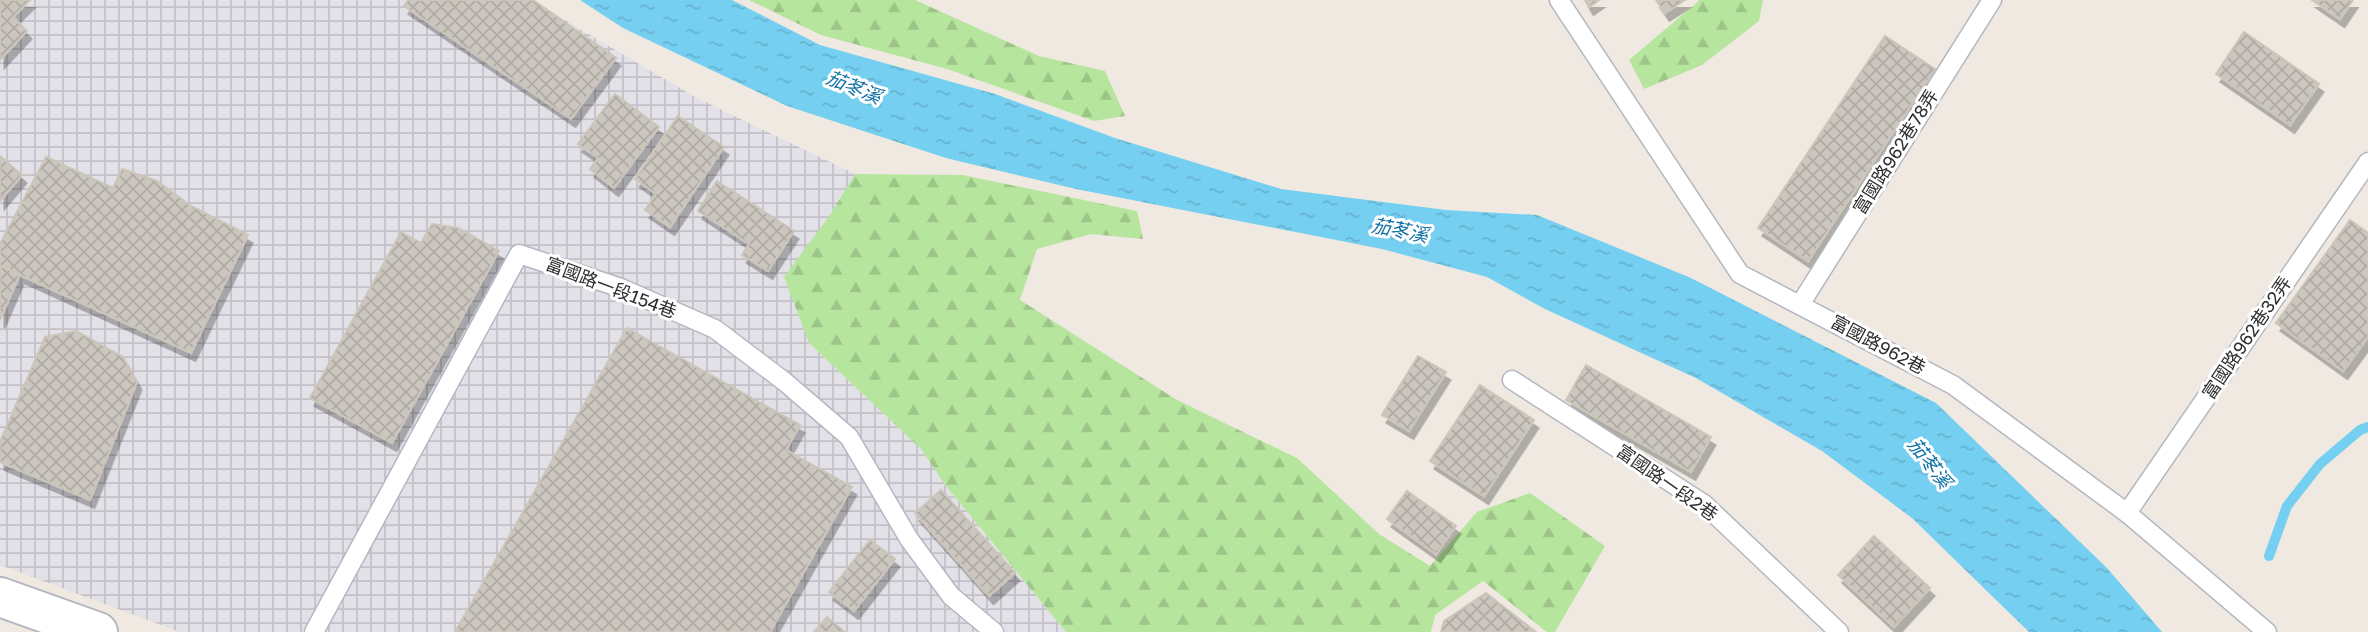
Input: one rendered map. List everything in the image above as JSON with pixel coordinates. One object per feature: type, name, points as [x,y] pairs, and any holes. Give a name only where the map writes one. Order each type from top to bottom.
[{"type":"street","points":[[0,597],[98,632]]},
{"type":"lane","name":"富國路962巷","points":[[1559,0],[1740,274],[1801,303],[1953,385],[2127,513],[2267,632]]},
{"type":"lane","name":"富國路962巷78弄","points":[[1801,303],[1992,0]]},
{"type":"lane","name":"富國路962巷32弄","points":[[2127,513],[2368,162]]},
{"type":"lane","name":"富國路一段154巷","points":[[314,632],[519,254],[621,288],[715,329],[785,382],[849,437],[909,539],[951,596],[994,632]]},
{"type":"lane","name":"富國路一段2巷","points":[[1512,380],[1704,504],[1839,632]]},
{"type":"shaded area","points":[[0,0],[531,0],[695,97],[855,174],[830,215],[809,343],[921,449],[946,486],[1066,632],[180,632],[0,565]]},
{"type":"green space","points":[[749,0],[915,0],[1039,56],[1105,71],[1125,116],[1094,121],[947,69],[821,35]]},
{"type":"green space","points":[[1700,0],[1763,0],[1759,21],[1702,65],[1644,89],[1629,60]]},
{"type":"green space","points":[[855,174],[963,175],[1137,211],[1143,239],[1091,234],[1037,249],[1020,300],[1177,400],[1297,458],[1379,534],[1430,566],[1477,512],[1530,493],[1605,546],[1555,632],[1547,632],[1483,581],[1435,615],[1431,632],[1066,632],[946,486],[921,449],[809,343],[784,277],[830,215]]},
{"type":"water","name":"茄苳溪","points":[[580,0],[732,0],[820,45],[995,94],[1115,138],[1281,189],[1446,210],[1537,215],[1691,278],[1936,403],[2107,568],[2162,632],[2029,632],[1912,518],[1822,451],[1696,378],[1545,309],[1487,277],[1382,249],[1076,189],[946,158],[787,106],[623,28]]},
{"type":"building","points":[[0,0],[30,0],[13,17],[27,31],[0,60]]},
{"type":"building","points":[[408,0],[533,0],[616,58],[571,119],[404,6]]},
{"type":"building","points":[[1585,0],[1599,0],[1589,7]]},
{"type":"building","points":[[1656,0],[1685,0],[1665,13]]},
{"type":"building","points":[[2312,0],[2353,0],[2340,19]]},
{"type":"building","points":[[2244,32],[2319,84],[2290,125],[2216,74]]},
{"type":"building","points":[[1885,36],[1935,69],[1808,261],[1758,228]]},
{"type":"building","points":[[615,94],[659,127],[614,188],[590,169],[598,158],[578,144]]},
{"type":"building","points":[[678,116],[724,147],[670,227],[645,210],[656,194],[635,179]]},
{"type":"building","points":[[0,156],[22,175],[0,201]]},
{"type":"building","points":[[46,157],[113,188],[122,169],[157,181],[191,206],[248,235],[191,353],[0,266],[0,244]]},
{"type":"building","points":[[717,181],[794,231],[768,271],[742,255],[749,244],[698,211]]},
{"type":"building","points":[[2350,220],[2368,233],[2368,337],[2343,371],[2276,323]]},
{"type":"building","points":[[432,224],[458,228],[499,251],[392,443],[310,398],[401,232],[421,243]]},
{"type":"building","points":[[0,266],[20,274],[0,320]]},
{"type":"building","points":[[627,328],[800,425],[786,450],[852,487],[770,632],[455,632]]},
{"type":"building","points":[[76,331],[123,357],[137,382],[90,500],[0,462],[0,442],[45,337]]},
{"type":"building","points":[[1418,356],[1446,372],[1409,431],[1382,415]]},
{"type":"building","points":[[1586,365],[1711,437],[1691,472],[1566,400]]},
{"type":"building","points":[[1480,385],[1534,420],[1484,496],[1430,461]]},
{"type":"building","points":[[941,490],[1015,573],[989,596],[915,513]]},
{"type":"building","points":[[1407,491],[1456,526],[1436,554],[1387,519]]},
{"type":"building","points":[[1874,536],[1930,588],[1894,627],[1838,575]]},
{"type":"building","points":[[870,540],[895,559],[854,611],[829,592]]},
{"type":"building","points":[[1486,593],[1536,632],[1441,632],[1444,621]]},
{"type":"building","points":[[827,617],[845,632],[814,632]]},
{"type":"waterway","points":[[2269,556],[2287,506],[2320,464],[2360,430],[2368,427]]}]
